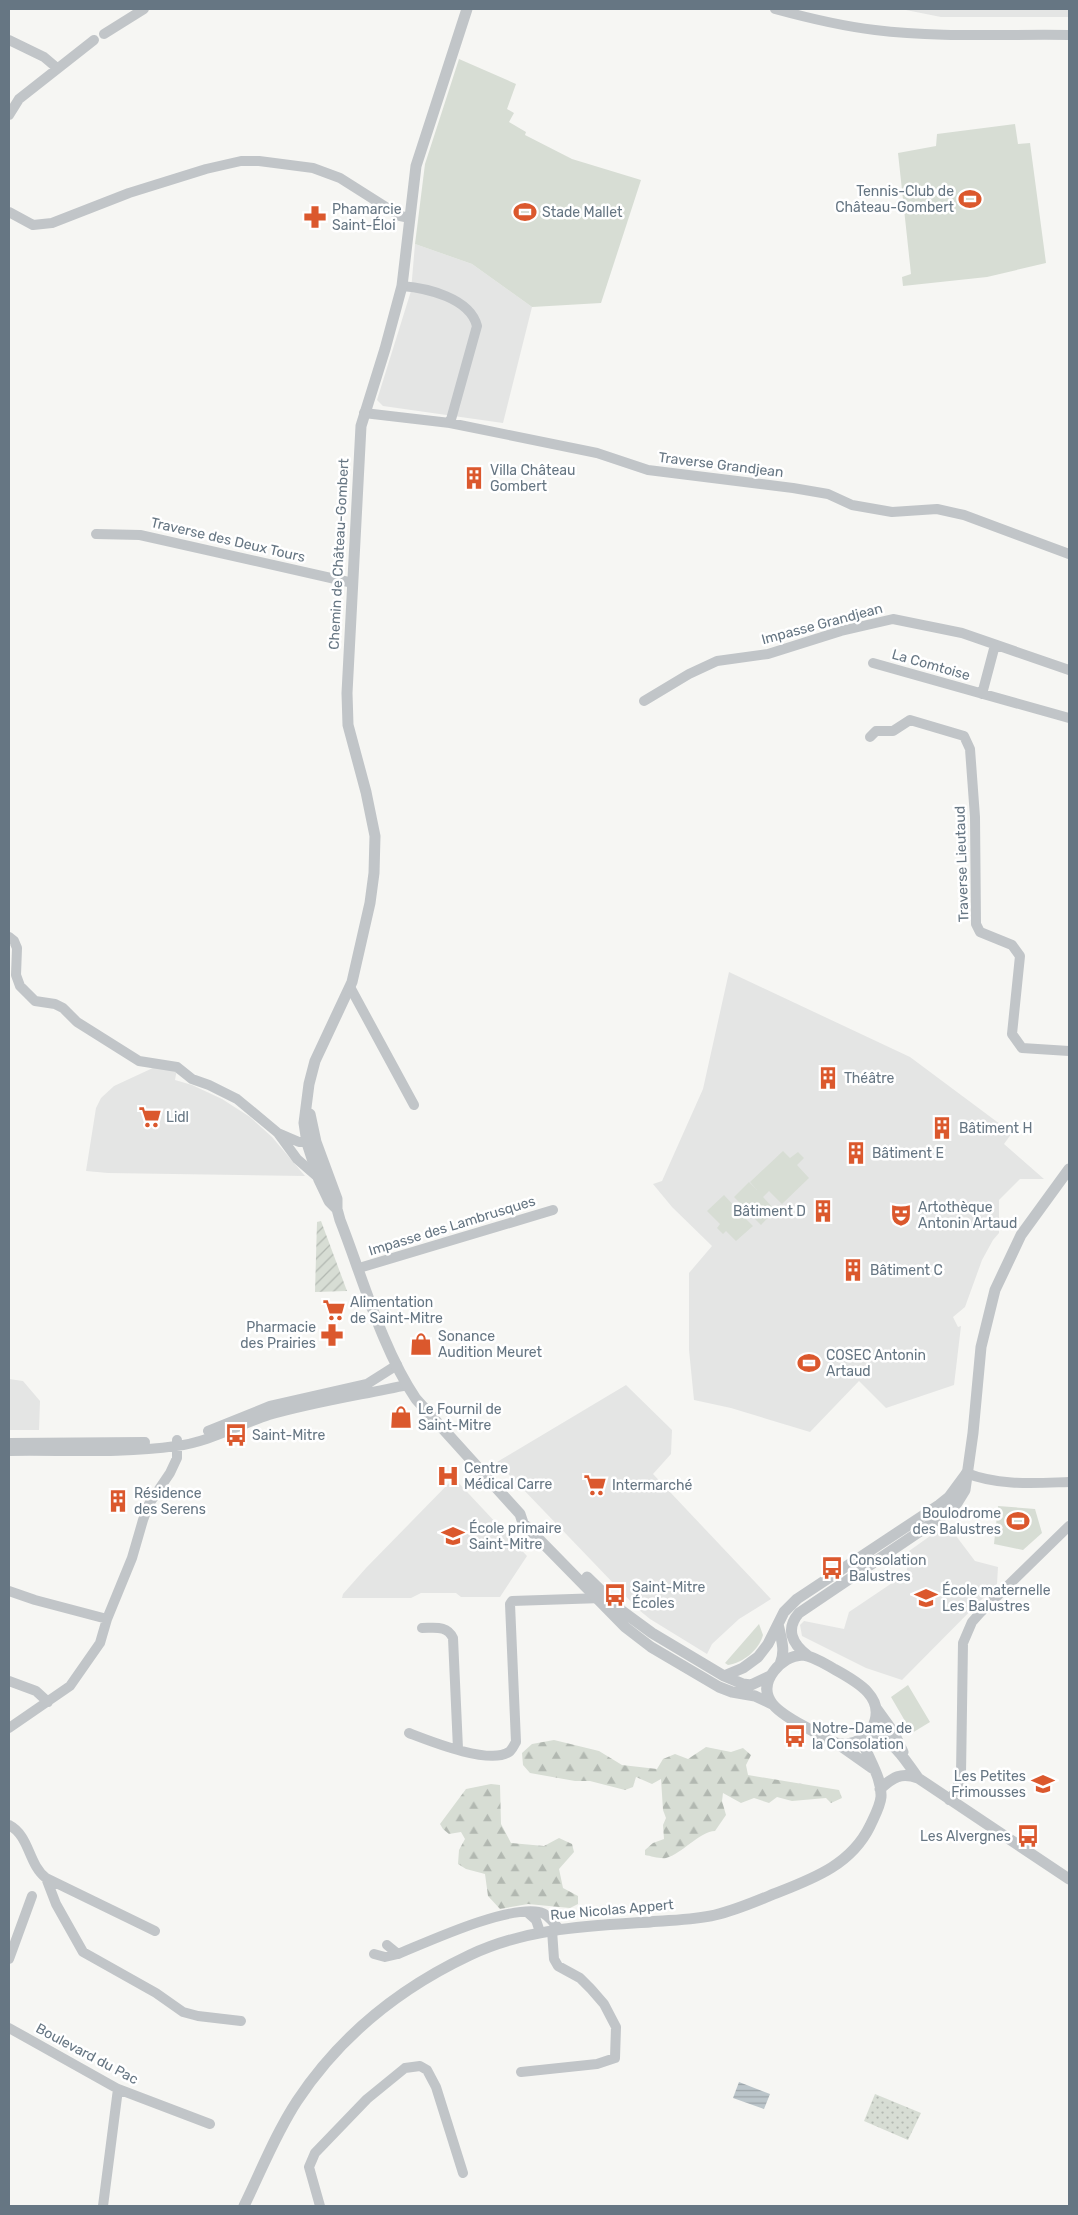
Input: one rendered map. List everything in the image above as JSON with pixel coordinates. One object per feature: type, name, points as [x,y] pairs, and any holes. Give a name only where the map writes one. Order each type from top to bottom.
[{"type":"street","points":[[104,34],[144,9]]},
{"type":"street","name":"Chemin de Château-Gombert","points":[[467,9],[416,166],[402,286],[385,349],[364,413],[360,442],[347,693],[348,725],[366,792],[374,836],[370,904],[350,987],[315,1061],[304,1123],[329,1201],[337,1209],[397,1365],[406,1385],[419,1403],[520,1514],[523,1523],[602,1598],[652,1633],[724,1676],[743,1684],[751,1685],[770,1676]]},
{"type":"street","points":[[775,9],[813,19],[875,30],[929,34],[1069,35]]},
{"type":"street","points":[[9,40],[44,57],[57,68]]},
{"type":"street","points":[[9,115],[19,99],[94,40]]},
{"type":"street","points":[[9,212],[34,225],[52,223],[129,193],[206,169],[241,161],[259,161],[313,168],[340,178],[400,216],[410,218]]},
{"type":"street","points":[[402,286],[441,295],[464,305],[475,316],[477,326],[450,424]]},
{"type":"street","name":"Traverse Grandjean","points":[[364,413],[450,424],[596,453],[648,470],[828,494],[852,505],[892,512],[937,509],[964,515],[1069,554]]},
{"type":"street","name":"Traverse des Deux Tours","points":[[96,534],[140,535],[353,582]]},
{"type":"street","name":"Impasse Grandjean","points":[[644,701],[688,674],[717,661],[768,654],[840,631],[892,620],[962,633],[1069,670]]},
{"type":"street","name":"La Comtoise","points":[[982,694],[995,645]]},
{"type":"street","name":"La Comtoise","points":[[873,663],[1069,718]]},
{"type":"street","name":"Traverse Lieutaud","points":[[870,737],[876,731],[893,731],[910,720],[964,736],[970,749],[974,798],[976,924],[980,932],[1012,945],[1020,956],[1012,1034],[1022,1048],[1069,1051]]},
{"type":"street","points":[[9,937],[14,941],[17,948],[16,975],[20,986],[35,1001],[55,1004],[62,1008],[77,1022],[139,1061],[177,1067],[192,1079],[237,1098],[278,1133],[297,1159],[323,1178]]},
{"type":"street","points":[[350,987],[414,1105]]},
{"type":"street","points":[[278,1133],[299,1142],[311,1143]]},
{"type":"street","points":[[904,1756],[902,1747],[876,1708],[870,1694],[865,1688],[808,1656],[796,1646],[792,1636],[793,1622],[799,1613],[947,1513],[957,1503],[965,1490],[981,1347],[995,1290],[1021,1235],[1069,1168]]},
{"type":"street","name":"Impasse des Lambrusques","points":[[359,1268],[553,1210]]},
{"type":"street","points":[[9,1451],[130,1450],[177,1443],[227,1432],[245,1419],[270,1406],[367,1384],[397,1365]]},
{"type":"street","points":[[245,1419],[272,1415],[406,1385]]},
{"type":"street","points":[[9,1443],[177,1443]]},
{"type":"street","points":[[9,1728],[70,1686],[100,1643],[107,1619],[132,1558],[142,1520],[149,1504],[170,1473],[177,1458],[177,1443]]},
{"type":"street","points":[[966,1473],[983,1480],[995,1482],[1069,1482]]},
{"type":"street","points":[[724,1676],[743,1668],[758,1656],[768,1644],[789,1606],[797,1599],[939,1505],[949,1497],[966,1473]]},
{"type":"street","points":[[949,1800],[956,1791],[961,1774],[962,1662],[966,1633],[976,1617],[1069,1526]]},
{"type":"street","points":[[9,1591],[35,1600],[107,1619]]},
{"type":"street","points":[[409,1733],[481,1755],[500,1755],[510,1752],[516,1742],[510,1604],[512,1601],[602,1598]]},
{"type":"street","name":"Chemin de Château-Gombert","points":[[602,1598],[624,1627],[651,1647],[719,1687],[732,1692],[755,1696],[772,1704]]},
{"type":"street","points":[[778,1624],[783,1644],[780,1664]]},
{"type":"street","points":[[422,1628],[443,1628],[450,1632],[453,1638],[458,1749]]},
{"type":"street","points":[[808,1656],[790,1658],[780,1664],[770,1676],[767,1686],[772,1704],[784,1715],[837,1743],[875,1771]]},
{"type":"street","points":[[9,1681],[36,1690],[48,1702]]},
{"type":"street","points":[[837,1743],[847,1744],[866,1735],[876,1716],[876,1708]]},
{"type":"street","points":[[866,1735],[888,1741],[904,1756],[918,1778]]},
{"type":"street","name":"Rue Nicolas Appert","points":[[244,2206],[278,2134],[297,2101],[319,2072],[351,2036],[373,2016],[418,1983],[490,1946],[540,1932],[716,1915],[823,1874],[849,1856],[860,1842],[875,1815],[881,1799],[866,1735]]},
{"type":"street","points":[[880,1789],[896,1776],[907,1774],[918,1778],[1069,1878]]},
{"type":"street","points":[[9,1825],[22,1836],[38,1872],[46,1878],[155,1930]]},
{"type":"street","points":[[46,1878],[56,1904],[83,1952],[156,1993],[183,2012],[198,2016],[241,2021]]},
{"type":"street","points":[[9,1959],[32,1896]]},
{"type":"street","points":[[527,1912],[536,1920],[540,1932]]},
{"type":"street","points":[[374,1954],[385,1957],[398,1954],[501,1915],[527,1912],[544,1914],[556,1929],[554,1959],[558,1966],[580,1978],[591,1989],[604,2004],[616,2027],[615,2058],[597,2064],[521,2072]]},
{"type":"street","points":[[387,1946],[398,1954]]},
{"type":"street","name":"Boulevard du Pac","points":[[9,2028],[118,2089],[210,2124]]},
{"type":"street","points":[[320,2206],[309,2167],[315,2153],[368,2100],[405,2068],[420,2066],[427,2070],[436,2087],[464,2172]]},
{"type":"street","points":[[103,2206],[118,2089]]},
{"type":"shaded area","points":[[901,9],[1069,9],[1069,17],[941,17]]},
{"type":"shaded area","points":[[415,244],[472,264],[532,307],[503,423],[383,406],[377,400],[411,291]]},
{"type":"shaded area","points":[[729,972],[910,1057],[1012,1133],[1004,1144],[1044,1179],[1020,1179],[999,1200],[999,1233],[982,1260],[965,1307],[953,1317],[958,1327],[961,1326],[954,1385],[886,1408],[859,1381],[810,1432],[731,1408],[694,1400],[689,1350],[689,1273],[712,1246],[672,1207],[653,1184],[662,1181],[703,1089]]},
{"type":"shaded area","points":[[155,1067],[177,1069],[175,1080],[192,1085],[222,1099],[250,1117],[272,1137],[305,1176],[86,1171],[96,1108],[101,1098],[114,1086]]},
{"type":"shaded area","points":[[9,1379],[23,1381],[40,1401],[39,1430],[9,1430]]},
{"type":"shaded area","points":[[626,1385],[672,1430],[671,1454],[653,1474],[771,1599],[739,1619],[712,1644],[707,1654],[650,1619],[639,1610],[497,1462]]},
{"type":"shaded area","name":"École primaire Saint-Mitre","points":[[454,1478],[527,1556],[500,1597],[461,1597],[456,1593],[421,1593],[411,1598],[342,1598],[343,1594],[366,1568]]},
{"type":"shaded area","name":"École maternelle Les Balustres","points":[[947,1524],[975,1561],[998,1567],[997,1584],[902,1680],[866,1668],[802,1636],[800,1625],[804,1621],[844,1629],[849,1612],[901,1577],[906,1577],[909,1551]]},
{"type":"shaded area","points":[[739,2082],[770,2094],[764,2109],[733,2098]]},
{"type":"green space","name":"Stade Mallet","points":[[459,59],[516,84],[507,109],[514,113],[509,122],[526,132],[525,135],[572,159],[641,180],[601,303],[532,307],[472,264],[415,244],[425,164]]},
{"type":"green space","name":"Tennis-Club de Château-Gombert","points":[[1015,124],[1018,144],[1030,143],[1046,263],[987,277],[903,286],[902,277],[911,274],[898,153],[936,146],[937,134]]},
{"type":"green space","points":[[783,1151],[790,1158],[798,1152],[804,1158],[797,1165],[809,1178],[782,1204],[769,1191],[763,1197],[775,1210],[761,1225],[747,1211],[743,1216],[753,1226],[736,1241],[726,1231],[723,1234],[717,1228],[720,1224],[707,1211],[724,1195],[737,1209],[741,1204],[734,1197],[749,1182],[757,1190],[750,1182]]},
{"type":"green space","points":[[321,1221],[347,1291],[315,1292],[317,1222]]},
{"type":"green space","name":"Boulodrome des Balustres","points":[[998,1506],[1035,1509],[1042,1533],[1023,1550],[994,1544]]},
{"type":"green space","points":[[759,1624],[763,1635],[754,1651],[739,1662],[728,1665],[725,1663]]},
{"type":"green space","points":[[908,1685],[930,1722],[912,1733],[891,1697]]},
{"type":"green space","points":[[554,1740],[599,1751],[622,1765],[657,1769],[663,1759],[675,1754],[688,1759],[706,1747],[731,1752],[743,1748],[751,1755],[746,1765],[748,1775],[839,1790],[842,1798],[831,1803],[826,1798],[792,1801],[777,1797],[769,1803],[754,1798],[741,1803],[723,1793],[722,1801],[726,1815],[715,1831],[697,1838],[672,1856],[661,1858],[645,1855],[645,1850],[653,1843],[664,1839],[663,1825],[666,1818],[663,1810],[661,1779],[652,1784],[636,1777],[633,1787],[625,1790],[590,1781],[575,1781],[530,1773],[523,1765],[522,1753],[532,1744]]},
{"type":"green space","points":[[491,1784],[500,1785],[501,1824],[511,1843],[544,1846],[559,1838],[572,1844],[574,1852],[559,1869],[563,1888],[578,1896],[578,1904],[570,1908],[528,1904],[500,1909],[488,1896],[485,1874],[466,1869],[458,1864],[459,1850],[465,1839],[461,1832],[449,1834],[440,1824],[466,1789]]},
{"type":"green space","points":[[875,2094],[921,2113],[908,2140],[864,2121]]},
{"type":"place","name":"Tennis-Club de Château-Gombert","points":[[970,199]]},
{"type":"place","name":"Stade Mallet","points":[[525,212]]},
{"type":"place","name":"Phamarcie Saint-Éloi","points":[[315,217]]},
{"type":"place","name":"Villa Château Gombert","points":[[474,478]]},
{"type":"place","name":"Théâtre","points":[[828,1078]]},
{"type":"place","name":"Lidl","points":[[150,1117]]},
{"type":"place","name":"Bâtiment H","points":[[942,1128]]},
{"type":"place","name":"Bâtiment E","points":[[856,1153]]},
{"type":"place","name":"Bâtiment D","points":[[823,1211]]},
{"type":"place","name":"Artothèque Antonin Artaud","points":[[901,1215]]},
{"type":"place","name":"Bâtiment C","points":[[853,1270]]},
{"type":"place","name":"Alimentation de Saint-Mitre","points":[[334,1310]]},
{"type":"place","name":"Pharmacie des Prairies","points":[[332,1335]]},
{"type":"place","name":"Sonance Audition Meuret","points":[[421,1344]]},
{"type":"place","name":"COSEC Antonin Artaud","points":[[809,1363]]},
{"type":"place","name":"Le Fournil de Saint-Mitre","points":[[401,1417]]},
{"type":"place","name":"Saint-Mitre","points":[[236,1435]]},
{"type":"place","name":"Centre Médical Carre","points":[[448,1476]]},
{"type":"place","name":"Intermarché","points":[[595,1485]]},
{"type":"place","name":"Résidence des Serens","points":[[118,1501]]},
{"type":"place","name":"Boulodrome des Balustres","points":[[1018,1521]]},
{"type":"place","name":"École primaire Saint-Mitre","points":[[453,1536]]},
{"type":"place","name":"Consolation Balustres","points":[[832,1568]]},
{"type":"place","name":"Saint-Mitre Écoles","points":[[615,1595]]},
{"type":"place","name":"École maternelle Les Balustres","points":[[926,1598]]},
{"type":"place","name":"Notre-Dame de la Consolation","points":[[795,1736]]},
{"type":"place","name":"Les Petites Frimousses","points":[[1043,1784]]},
{"type":"place","name":"Les Alvergnes","points":[[1028,1836]]}]
